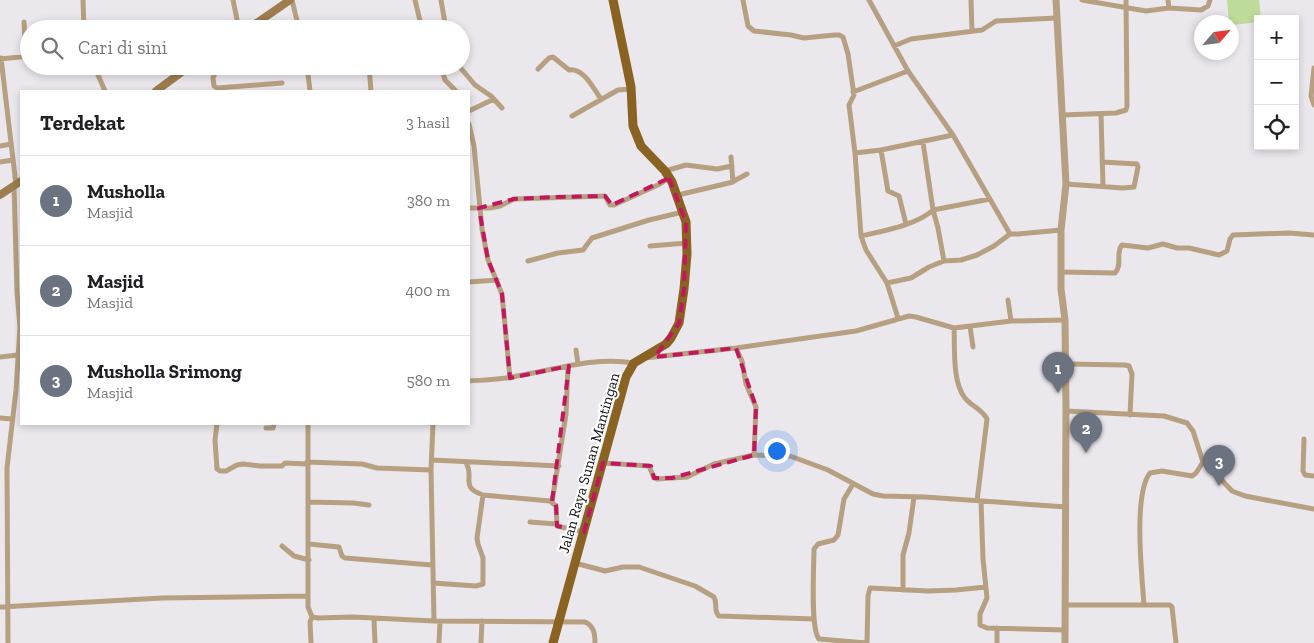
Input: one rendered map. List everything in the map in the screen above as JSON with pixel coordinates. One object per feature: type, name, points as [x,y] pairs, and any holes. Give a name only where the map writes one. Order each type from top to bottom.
[{"type":"main road","points":[[261,20],[291,0]]},
{"type":"main road","points":[[613,0],[631,88],[633,126],[646,152],[667,174],[678,195],[686,222],[687,243],[684,289],[679,323],[672,338],[666,344],[637,361]]},
{"type":"main road","points":[[157,90],[178,75]]},
{"type":"main road","points":[[0,195],[17,184]]},
{"type":"main road","name":"Jalan Raya Sunan Mantingan","points":[[553,643],[624,383],[637,361]]},
{"type":"street","points":[[83,0],[84,20]]},
{"type":"street","points":[[233,0],[237,20]]},
{"type":"street","points":[[291,0],[297,20]]},
{"type":"street","points":[[415,0],[420,20]]},
{"type":"street","points":[[441,0],[444,20]]},
{"type":"street","points":[[743,0],[748,26],[754,31],[804,38],[841,36],[848,54],[854,95],[849,105],[855,153],[861,236],[866,250],[887,283],[898,318]]},
{"type":"street","points":[[870,0],[908,71],[953,135],[1010,234]]},
{"type":"street","points":[[970,0],[972,31]]},
{"type":"street","points":[[1056,0],[1066,184],[1061,230],[1062,299],[1065,320],[1066,364],[1065,643]]},
{"type":"street","points":[[1082,0],[1146,10],[1169,8],[1201,10],[1208,6],[1210,0]]},
{"type":"street","points":[[1062,115],[1123,112],[1127,106],[1126,0]]},
{"type":"street","points":[[1168,0],[1169,8]]},
{"type":"street","points":[[894,46],[911,39],[982,30],[996,21],[1056,18]]},
{"type":"street","points":[[8,643],[7,468],[16,390],[20,327],[17,184],[1,58],[20,57]]},
{"type":"street","points":[[538,69],[549,58],[554,57],[569,70],[574,69],[581,72],[601,99]]},
{"type":"street","points":[[853,92],[908,71]]},
{"type":"street","points":[[1314,71],[1311,96],[1314,105]]},
{"type":"street","points":[[98,75],[104,90]]},
{"type":"street","points":[[214,75],[212,81],[213,86],[216,88],[282,83]]},
{"type":"street","points":[[308,75],[310,90]]},
{"type":"street","points":[[370,75],[371,90]]},
{"type":"street","points":[[444,75],[446,82],[455,90]]},
{"type":"street","points":[[467,75],[475,85],[494,99],[502,108]]},
{"type":"street","points":[[572,116],[621,89],[631,88]]},
{"type":"street","points":[[470,111],[494,99]]},
{"type":"street","points":[[0,113],[7,113]]},
{"type":"street","points":[[1101,114],[1103,187]]},
{"type":"street","points":[[470,128],[474,146],[479,208],[488,260],[497,280],[502,299],[510,378]]},
{"type":"street","points":[[855,153],[881,150],[953,135]]},
{"type":"street","points":[[923,142],[933,210],[944,261]]},
{"type":"street","points":[[0,146],[11,144]]},
{"type":"street","points":[[881,150],[888,191],[899,196],[906,224]]},
{"type":"street","points":[[731,157],[734,181]]},
{"type":"street","points":[[0,162],[13,160]]},
{"type":"street","points":[[1066,184],[1133,188],[1137,164],[1102,162]]},
{"type":"street","points":[[470,208],[500,206],[514,199],[556,197],[594,198],[605,196],[610,205],[660,184],[667,174],[686,165],[717,168],[732,166]]},
{"type":"street","points":[[470,173],[476,173]]},
{"type":"street","points":[[678,195],[725,185],[747,174]]},
{"type":"street","points":[[861,236],[906,224],[927,215],[933,210],[990,199]]},
{"type":"street","points":[[528,261],[583,250],[586,248],[587,242],[592,238],[648,220],[684,212]]},
{"type":"street","points":[[887,283],[911,278],[929,267],[944,261],[961,260],[977,255],[994,246],[1010,234],[1061,230]]},
{"type":"street","points":[[1061,272],[1115,273],[1119,268],[1119,248],[1122,245],[1148,248],[1163,244],[1219,255],[1227,251],[1230,239],[1234,235],[1289,233],[1314,235]]},
{"type":"street","points":[[650,246],[687,243]]},
{"type":"street","points":[[470,282],[497,280]]},
{"type":"street","points":[[1008,300],[1012,321]]},
{"type":"street","points":[[470,381],[510,378],[578,364],[637,361],[856,331],[898,318],[916,317],[954,328],[1012,321],[1065,320]]},
{"type":"street","points":[[970,326],[973,347]]},
{"type":"street","points":[[954,328],[956,367],[960,389],[964,397],[982,411],[987,419],[979,501],[982,558],[987,601],[980,614],[980,625],[987,628],[1065,630]]},
{"type":"street","points":[[736,348],[742,360],[746,384],[756,404],[754,455]]},
{"type":"street","points":[[576,350],[578,364]]},
{"type":"street","points":[[0,357],[18,355]]},
{"type":"street","points":[[1066,364],[1129,366],[1132,374],[1130,415]]},
{"type":"street","points":[[556,524],[556,509],[552,502],[559,466],[568,387],[568,366]]},
{"type":"street","points":[[1066,411],[1164,416],[1187,423],[1193,430],[1202,462],[1232,491],[1239,495],[1314,510]]},
{"type":"street","points":[[0,418],[12,419]]},
{"type":"street","points":[[217,425],[215,458],[217,469],[220,471],[226,471],[243,464],[282,466],[285,463],[362,464],[376,468],[431,470]]},
{"type":"street","points":[[266,428],[273,428],[274,425]]},
{"type":"street","points":[[308,425],[308,596],[309,611],[312,617],[310,622],[311,643]]},
{"type":"street","points":[[433,425],[431,470],[432,565],[439,643]]},
{"type":"street","points":[[1304,439],[1303,471],[1305,475],[1314,476]]},
{"type":"street","points":[[603,463],[649,466],[654,478],[665,478],[687,477],[714,464],[754,455],[790,456],[828,470],[873,494],[1066,507]]},
{"type":"street","points":[[432,460],[559,466]]},
{"type":"street","points":[[1144,605],[1140,515],[1145,481],[1150,473],[1157,471],[1192,476],[1202,462]]},
{"type":"street","points":[[466,463],[468,466],[469,486],[473,491],[483,495],[552,502]]},
{"type":"street","points":[[0,468],[7,468]]},
{"type":"street","points":[[853,484],[844,499],[838,535],[834,540],[818,544],[814,549],[814,619],[816,635],[819,639],[867,643],[868,596],[870,588],[956,590],[986,587]]},
{"type":"street","points":[[433,583],[476,586],[482,584],[484,564],[477,538],[483,495]]},
{"type":"street","points":[[903,590],[903,555],[909,533],[914,496]]},
{"type":"street","points":[[308,502],[369,505]]},
{"type":"street","points":[[530,522],[556,524],[558,527],[584,532]]},
{"type":"street","points":[[0,543],[7,543]]},
{"type":"street","points":[[309,544],[339,547],[342,556],[345,558],[432,565]]},
{"type":"street","points":[[282,546],[294,556],[309,560]]},
{"type":"street","points":[[575,563],[605,570],[639,567],[695,586],[714,597],[716,600],[715,609],[719,616],[814,619]]},
{"type":"street","points":[[0,607],[162,598],[308,596]]},
{"type":"street","points":[[1065,605],[1170,605],[1172,607],[1176,643]]},
{"type":"street","points":[[312,617],[349,616],[374,619],[437,621],[482,620],[588,623],[594,631],[595,643]]},
{"type":"street","points":[[374,619],[375,643]]},
{"type":"street","points":[[481,643],[482,620]]},
{"type":"street","points":[[997,628],[997,643]]},
{"type":"highlighted area","points":[[669,178],[686,222],[684,289],[679,323],[655,357],[736,348],[756,407],[754,455],[672,478],[654,478],[651,466],[603,463],[584,532],[557,526],[556,505],[552,502],[569,366],[510,378],[502,294],[488,260],[479,208],[514,199],[556,197],[605,196],[612,205]]},
{"type":"green space","points":[[1227,0],[1259,0],[1261,15],[1254,15],[1254,22],[1239,24],[1239,15],[1228,15]]},
{"type":"place","name":"Musholla","points":[[1058,393]]},
{"type":"place","name":"Masjid","points":[[1086,453]]},
{"type":"place","name":"Musholla Srimong","points":[[1219,486]]}]
